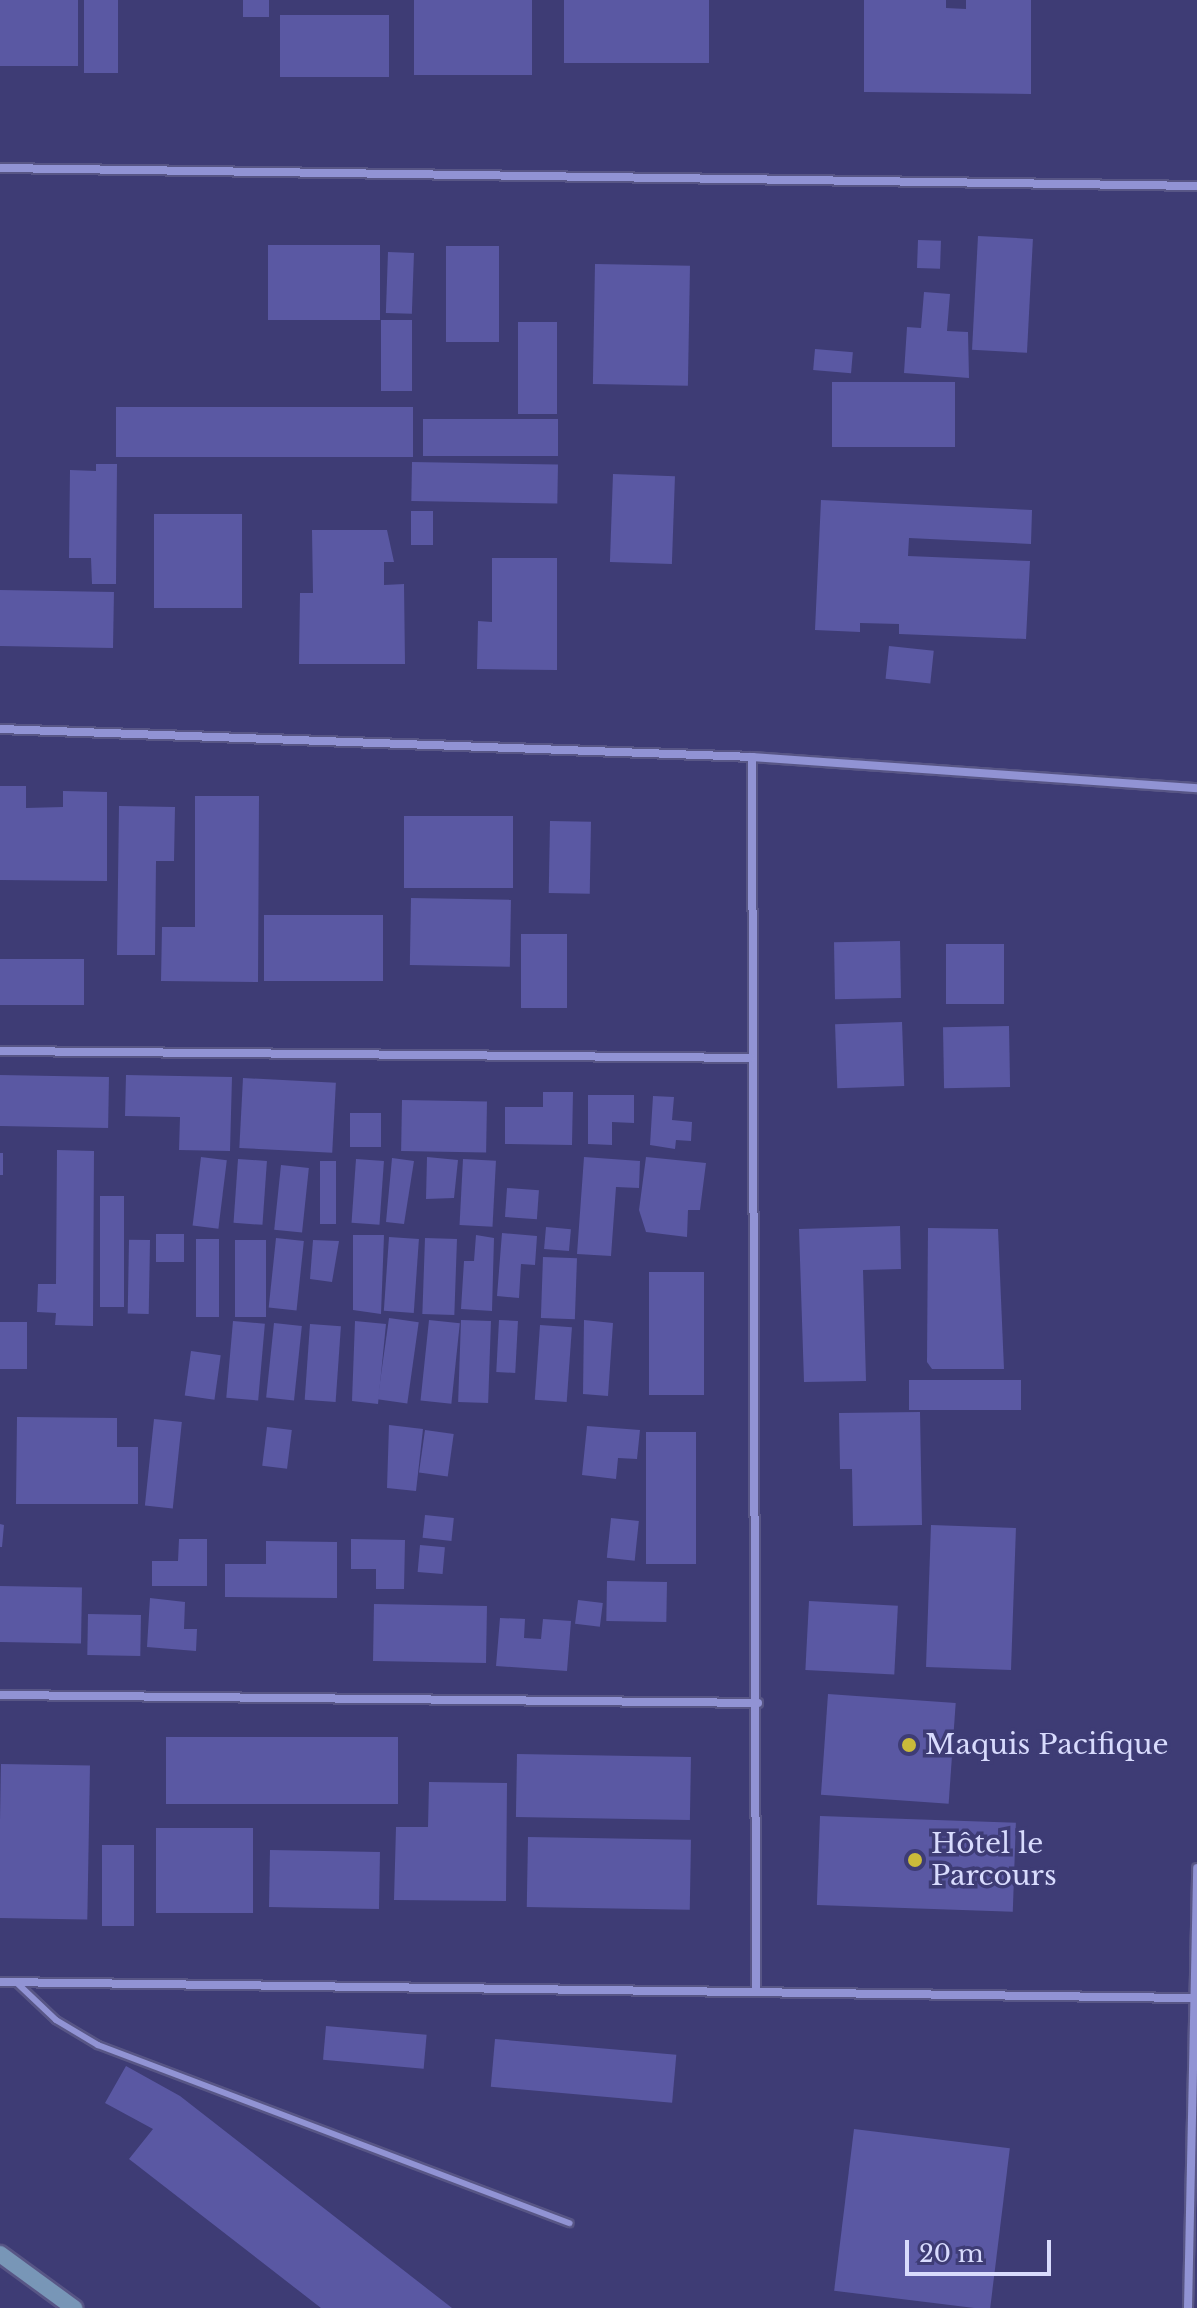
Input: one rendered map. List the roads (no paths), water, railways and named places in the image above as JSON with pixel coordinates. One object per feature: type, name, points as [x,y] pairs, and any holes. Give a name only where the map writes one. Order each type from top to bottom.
[{"type":"main road","points":[[0,2254],[74,2308]]},
{"type":"street","points":[[0,168],[1197,186]]},
{"type":"street","points":[[0,729],[752,757],[1197,788]]},
{"type":"street","points":[[752,757],[751,1058],[758,1703],[756,1989]]},
{"type":"street","points":[[0,1051],[751,1058]]},
{"type":"street","points":[[0,1695],[758,1703]]},
{"type":"street","points":[[1188,2308],[1197,1868]]},
{"type":"street","points":[[0,1982],[756,1989],[1195,1998]]},
{"type":"lane","points":[[17,1983],[56,2020],[98,2045],[569,2223]]},
{"type":"place","name":"Maquis Pacifique","points":[[909,1745]]},
{"type":"place","name":"Hôtel le Parcours","points":[[915,1860]]}]
